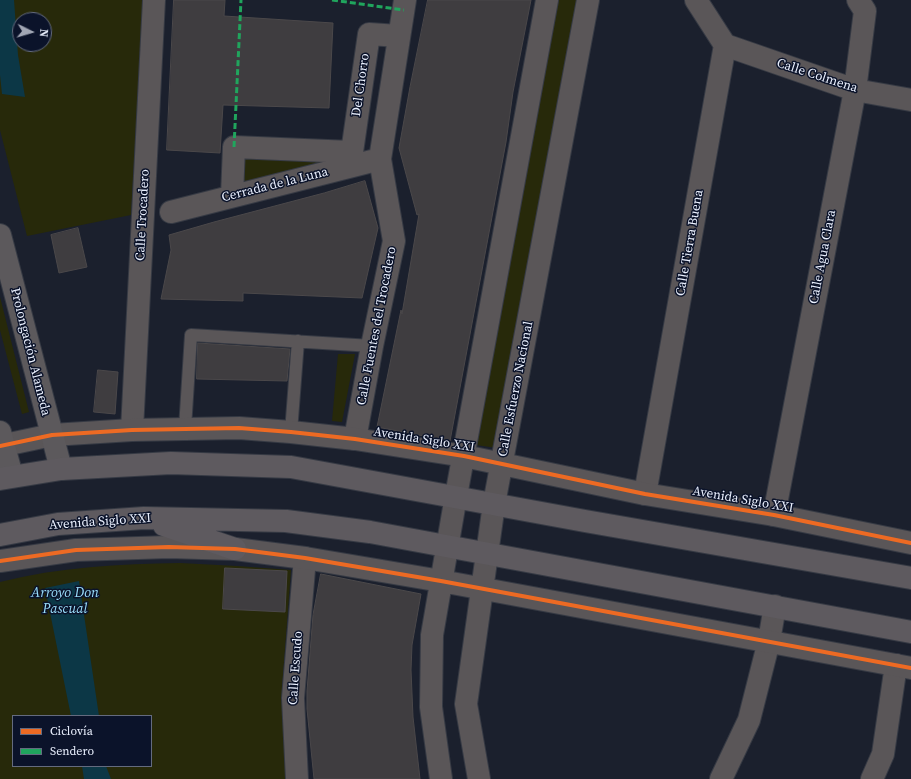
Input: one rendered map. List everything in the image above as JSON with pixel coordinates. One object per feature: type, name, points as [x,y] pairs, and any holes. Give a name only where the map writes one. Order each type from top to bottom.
[{"type":"highway","points":[[6,478],[61,469],[172,463],[291,467],[911,578]]},
{"type":"highway","points":[[144,518],[235,549]]},
{"type":"highway","name":"Avenida Siglo XXI","points":[[0,534],[58,524],[144,518],[286,521],[370,532],[911,632]]},
{"type":"main road","name":"Prolongación Alameda","points":[[0,235],[61,469]]},
{"type":"main road","points":[[1,441],[6,478]]},
{"type":"street","name":"Calle Trocadero","points":[[132,430],[154,0]]},
{"type":"street","name":"Calle Fuentes del Trocadero","points":[[355,439],[372,346],[394,241],[380,159],[406,0]]},
{"type":"street","points":[[441,779],[431,707],[432,635],[547,0]]},
{"type":"street","name":"Calle Esfuerzo Nacional","points":[[479,779],[466,704],[482,588],[494,504],[588,0]]},
{"type":"street","points":[[696,0],[725,45]]},
{"type":"street","name":"Calle Agua Clara","points":[[774,515],[855,90],[865,11],[858,0]]},
{"type":"street","name":"Del Chorro","points":[[351,159],[369,34],[399,36]]},
{"type":"street","name":"Calle Colmena","points":[[725,45],[855,90],[911,100]]},
{"type":"street","name":"Calle Tierra Buena","points":[[645,494],[725,45]]},
{"type":"street","points":[[232,196],[234,148],[351,159]]},
{"type":"street","name":"Cerrada de la Luna","points":[[171,212],[232,196],[351,159],[380,159]]},
{"type":"street","name":"Avenida Siglo XXI","points":[[1,441],[132,430],[185,428],[239,428],[355,439],[464,456],[645,494],[774,515],[911,543]]},
{"type":"street","name":"Avenida Siglo XXI","points":[[0,561],[76,550],[169,547],[235,549],[305,558],[482,588],[903,666]]},
{"type":"street","name":"Calle Escudo","points":[[297,779],[293,698],[305,558]]},
{"type":"street","points":[[722,779],[749,720],[769,641],[775,606]]},
{"type":"street","points":[[872,779],[883,754],[903,666]]},
{"type":"lane","points":[[185,428],[191,335],[372,346]]},
{"type":"lane","points":[[291,432],[298,341]]},
{"type":"green space","points":[[0,0],[143,0],[131,215],[27,236],[0,130]]},
{"type":"green space","points":[[556,0],[578,0],[497,448],[476,445]]},
{"type":"green space","points":[[243,157],[326,161],[242,185]]},
{"type":"green space","points":[[0,297],[29,412],[22,414],[0,330]]},
{"type":"green space","points":[[338,354],[355,354],[342,422],[332,421]]},
{"type":"green space","points":[[180,563],[291,570],[282,688],[285,745],[289,779],[0,779],[0,582],[45,573],[112,565]]},
{"type":"water","points":[[0,0],[14,0],[15,12],[12,12],[12,52],[18,52],[25,97],[2,94],[0,75]]},
{"type":"water","name":"Arroyo Don Pascual","points":[[79,581],[99,715],[71,715],[45,588]]},
{"type":"water","points":[[82,767],[106,767],[111,779],[84,779]]},
{"type":"building","points":[[174,0],[225,0],[224,16],[333,23],[329,108],[223,105],[220,153],[167,150]]},
{"type":"building","points":[[428,0],[531,0],[450,441],[377,427],[401,310],[402,314],[419,214],[417,215],[399,148]]},
{"type":"building","points":[[365,181],[378,228],[362,298],[243,293],[243,301],[161,299],[171,250],[169,235]]},
{"type":"building","points":[[78,228],[87,267],[59,273],[51,235]]},
{"type":"building","points":[[198,343],[290,349],[287,381],[197,379]]},
{"type":"building","points":[[98,370],[118,372],[115,414],[94,412]]},
{"type":"building","points":[[225,568],[287,571],[285,612],[223,609]]},
{"type":"building","points":[[321,574],[421,594],[412,645],[411,670],[413,717],[420,779],[314,779],[307,709],[307,691],[313,615]]},
{"type":"marked path","points":[[234,147],[241,0]]},
{"type":"marked path","points":[[332,0],[404,10]]},
{"type":"cycle path","points":[[0,446],[52,435],[132,430],[239,428],[291,432],[355,439],[464,456],[645,494],[774,515],[911,543]]},
{"type":"cycle path","points":[[0,561],[76,550],[169,547],[235,549],[305,558],[441,581],[911,668]]}]
